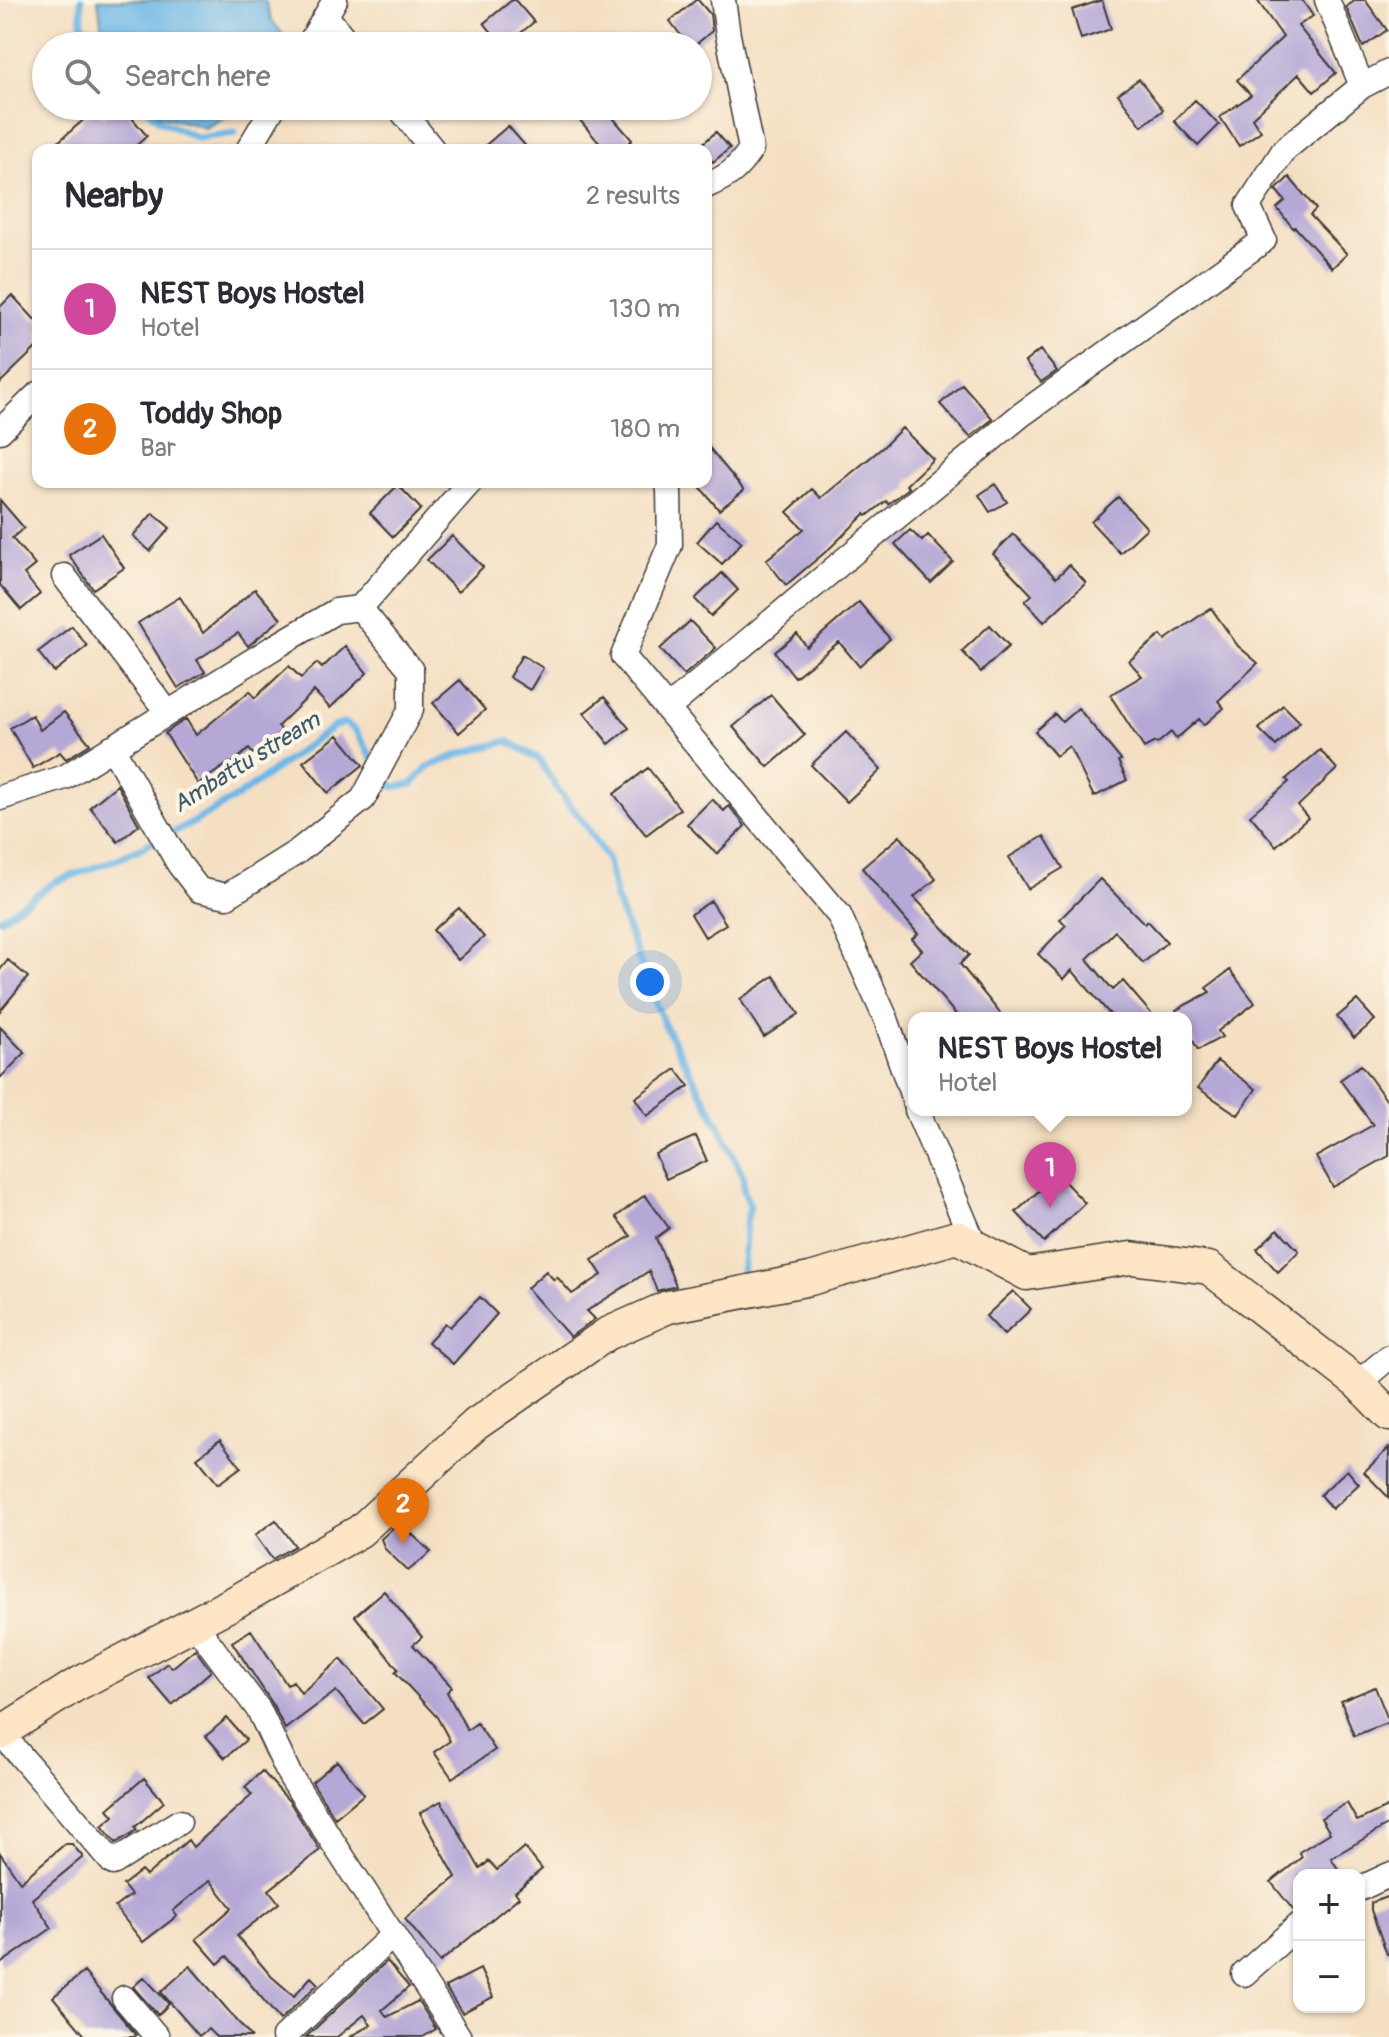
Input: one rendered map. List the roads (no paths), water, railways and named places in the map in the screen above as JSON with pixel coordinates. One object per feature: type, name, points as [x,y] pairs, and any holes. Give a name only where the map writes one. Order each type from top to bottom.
[{"type":"street","points":[[712,183],[739,167],[751,149],[723,0]]},
{"type":"street","points":[[1327,0],[1362,86]]},
{"type":"street","points":[[316,32],[331,8]]},
{"type":"street","points":[[331,8],[343,32]]},
{"type":"street","points":[[667,709],[1021,415],[1264,240],[1248,206],[1284,150],[1362,86],[1389,72]]},
{"type":"street","points":[[252,144],[266,120]]},
{"type":"street","points":[[409,120],[428,144]]},
{"type":"street","points":[[0,431],[32,400]]},
{"type":"street","points":[[0,798],[65,777],[336,611],[360,608],[465,488]]},
{"type":"street","points":[[668,488],[670,545],[623,656],[839,915],[886,1019],[908,1083]]},
{"type":"street","points":[[64,576],[168,713]]},
{"type":"street","points":[[112,747],[170,850],[199,890],[227,896],[297,852],[363,799],[411,709],[411,670],[360,608]]},
{"type":"street","points":[[920,1116],[975,1246]]},
{"type":"street","points":[[179,1822],[113,1863],[0,1733],[74,1686],[360,1531],[476,1424],[607,1334],[668,1307],[810,1279],[957,1237],[1027,1274],[1131,1258],[1209,1268],[1358,1383],[1389,1415]]},
{"type":"street","points":[[1358,1383],[1389,1357]]},
{"type":"street","points":[[194,1623],[259,1710],[290,1776],[459,2037]]},
{"type":"street","points":[[1365,1886],[1389,1875]]},
{"type":"street","points":[[1244,1974],[1293,1930]]},
{"type":"street","points":[[284,2037],[393,1935]]},
{"type":"street","points":[[124,1998],[157,2037]]},
{"type":"water","points":[[98,0],[265,0],[271,19],[281,32],[102,32]]},
{"type":"water","points":[[177,120],[220,120],[205,128]]},
{"type":"waterway","points":[[81,0],[82,24],[86,32]]},
{"type":"waterway","points":[[159,120],[198,138],[235,133]]},
{"type":"waterway","name":"Ambattu stream","points":[[0,919],[55,882],[120,858],[194,822],[240,795],[333,727],[345,723],[356,731],[376,765]]},
{"type":"waterway","name":"Ambattu stream","points":[[381,776],[383,781],[395,787],[412,784],[428,767],[463,753],[508,741],[539,759],[608,860],[616,899],[664,1024],[743,1176],[744,1191],[750,1206],[742,1276]]},
{"type":"place","name":"NEST Boys Hostel","points":[[1050,1208]]},
{"type":"place","name":"Toddy Shop","points":[[403,1544]]}]
